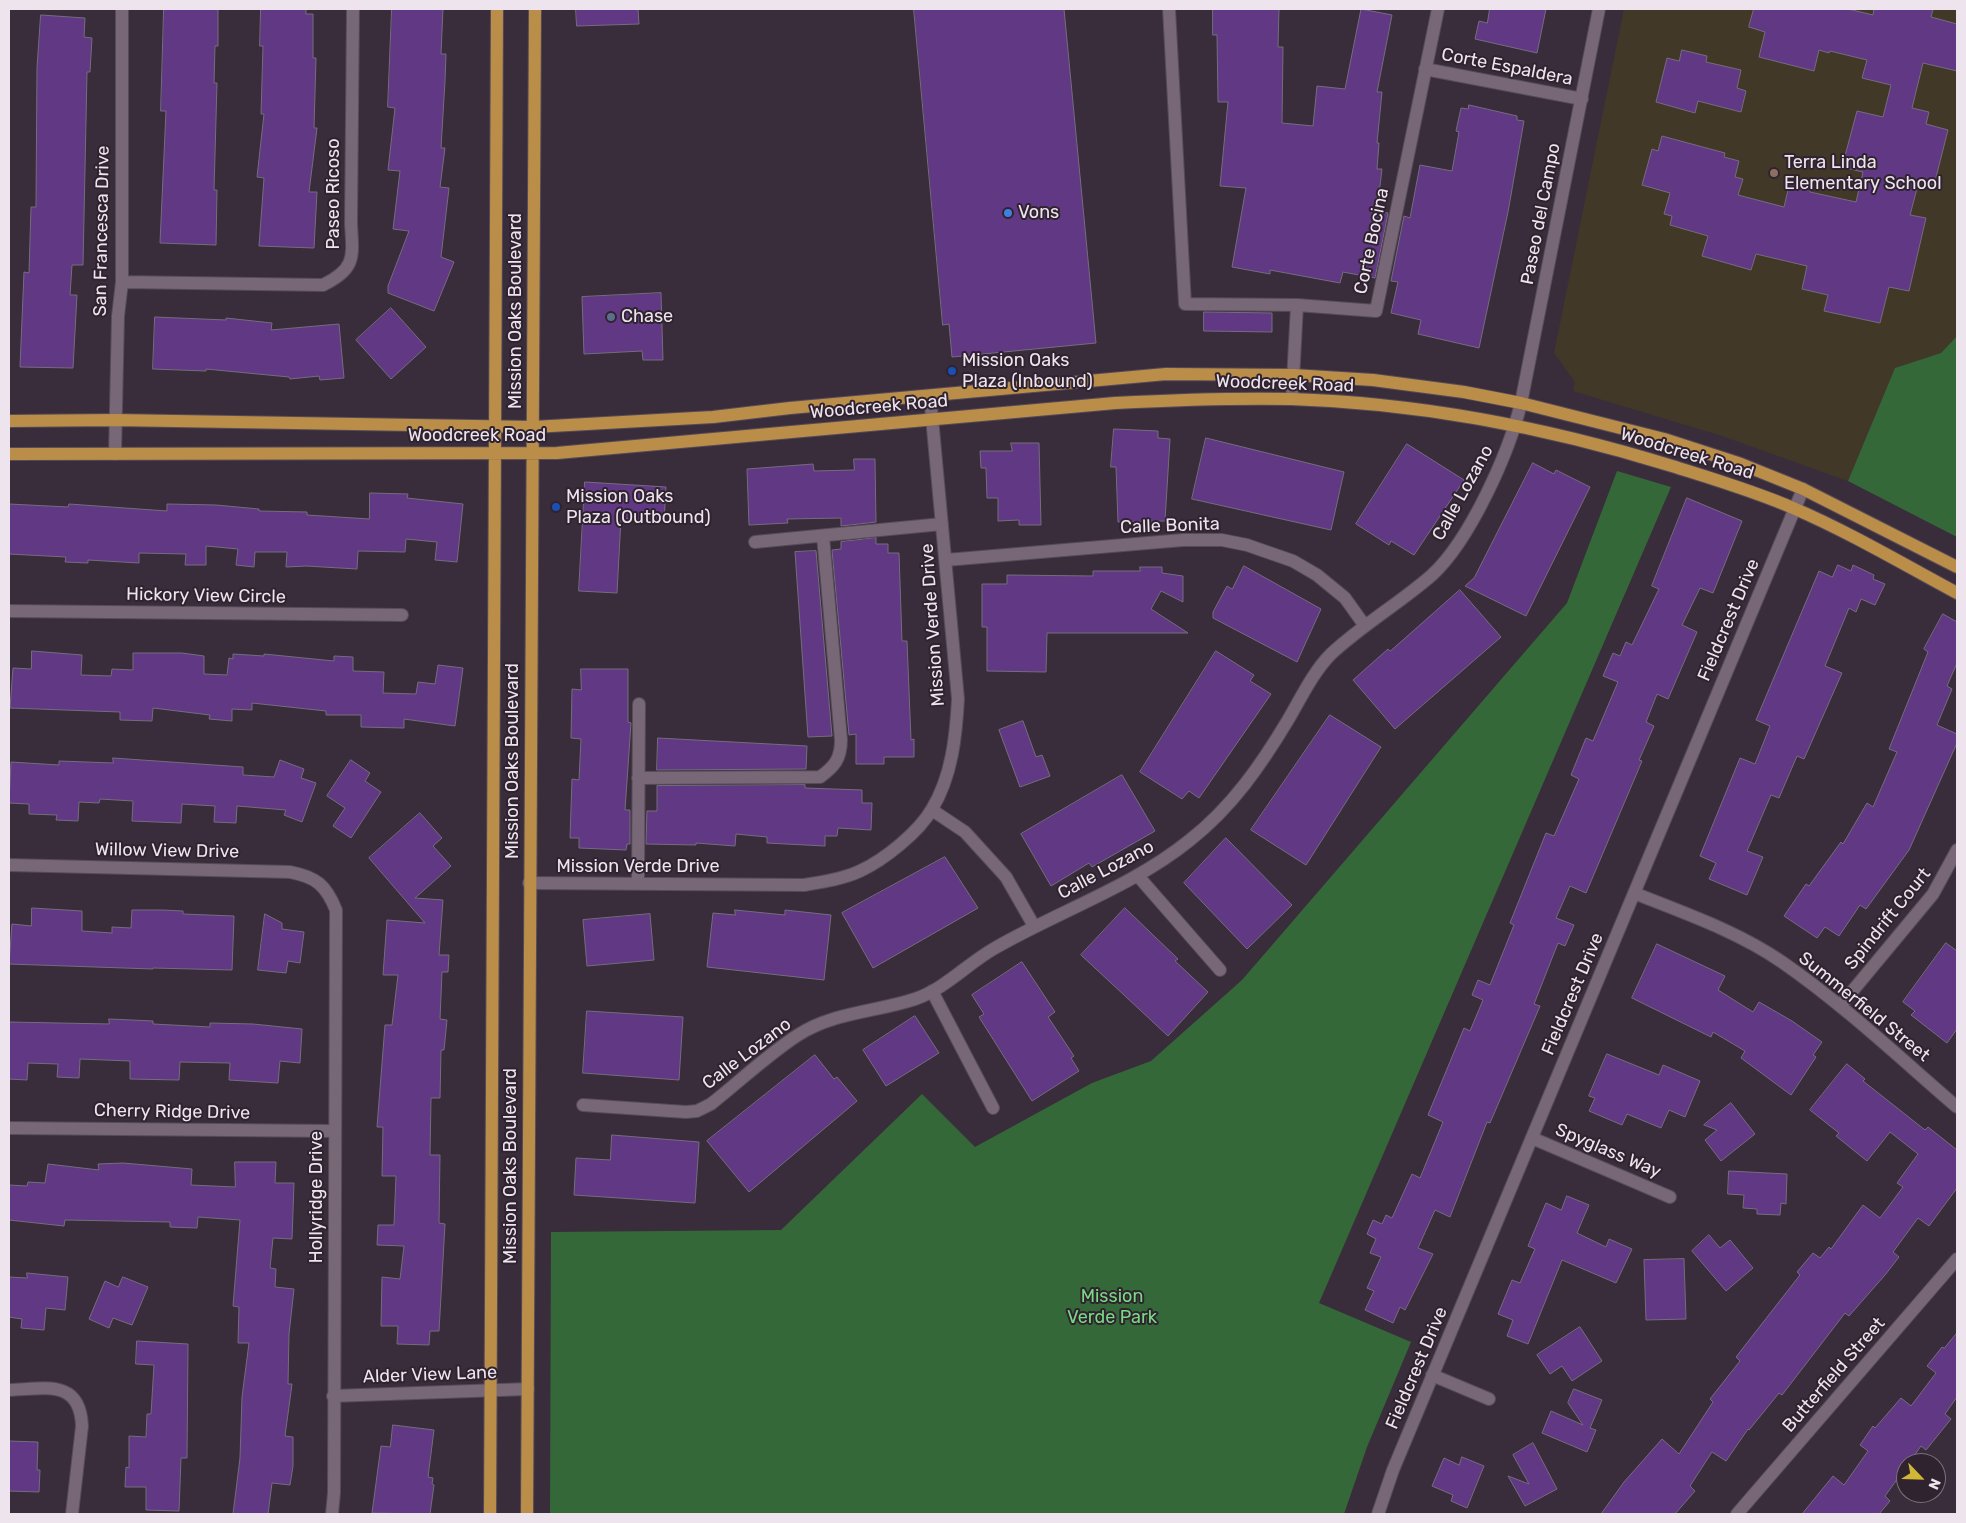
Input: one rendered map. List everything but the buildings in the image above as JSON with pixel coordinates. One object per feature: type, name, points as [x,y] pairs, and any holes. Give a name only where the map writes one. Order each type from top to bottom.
[{"type":"main road","name":"Mission Oaks Boulevard","points":[[490,1514],[497,9]]},
{"type":"main road","name":"Mission Oaks Boulevard","points":[[527,1514],[535,9]]},
{"type":"main road","name":"Woodcreek Road","points":[[9,421],[115,420],[533,428],[712,417],[1166,374],[1293,374],[1373,380],[1464,392],[1521,403],[1664,439],[1741,464],[1803,489],[1957,567]]},
{"type":"main road","name":"Woodcreek Road","points":[[9,454],[532,454],[616,450],[1115,403],[1198,399],[1292,399],[1369,404],[1447,413],[1516,426],[1650,459],[1759,494],[1795,508],[1957,593]]},
{"type":"street","name":"San Francesca Drive","points":[[115,454],[118,316],[122,282],[122,9]]},
{"type":"street","name":"Paseo Ricoso","points":[[122,282],[322,285],[337,278],[348,267],[352,256],[350,224],[353,9]]},
{"type":"street","points":[[1169,9],[1185,304],[1297,305],[1292,399]]},
{"type":"street","name":"Corte Bocina","points":[[1297,305],[1376,311],[1438,9]]},
{"type":"street","name":"Paseo del Campo","points":[[1516,426],[1599,9]]},
{"type":"street","name":"Corte Espaldera","points":[[1426,69],[1582,99]]},
{"type":"street","name":"Mission Verde Drive","points":[[529,884],[804,885],[822,882],[860,871],[886,855],[911,833],[932,810],[949,768],[954,745],[958,699],[930,396]]},
{"type":"street","name":"Calle Lozano","points":[[583,1105],[686,1112],[697,1111],[710,1104],[798,1035],[842,1016],[915,999],[932,992],[991,950],[1034,926],[1138,876],[1191,840],[1243,790],[1329,656],[1433,574],[1455,548],[1472,520],[1508,448],[1516,426]]},
{"type":"street","name":"Fieldcrest Drive","points":[[1378,1514],[1393,1470],[1432,1375],[1803,489]]},
{"type":"street","points":[[755,542],[942,524]]},
{"type":"street","points":[[638,778],[820,777],[833,768],[841,754],[841,740],[823,536]]},
{"type":"street","name":"Calle Bonita","points":[[946,560],[1183,540],[1222,540],[1269,551],[1317,575],[1345,598],[1365,626]]},
{"type":"street","name":"Hickory View Circle","points":[[9,611],[402,615]]},
{"type":"street","points":[[638,884],[639,704]]},
{"type":"street","points":[[932,810],[965,832],[1006,877],[1034,926]]},
{"type":"street","name":"Spindrift Court","points":[[1840,1006],[1933,894],[1957,850]]},
{"type":"street","name":"Willow View Drive","points":[[9,865],[290,872],[308,875],[321,884]]},
{"type":"street","points":[[1138,876],[1220,970]]},
{"type":"street","name":"Hollyridge Drive","points":[[321,884],[331,896],[336,910],[334,1492],[332,1514]]},
{"type":"street","name":"Summerfield Street","points":[[1634,893],[1715,926],[1780,961],[1840,1006],[1957,1107]]},
{"type":"street","points":[[932,992],[993,1108]]},
{"type":"street","name":"Cherry Ridge Drive","points":[[9,1128],[334,1131]]},
{"type":"street","name":"Spyglass Way","points":[[1532,1138],[1670,1197]]},
{"type":"street","name":"Butterfield Street","points":[[1737,1514],[1957,1259]]},
{"type":"street","points":[[1432,1375],[1489,1400]]},
{"type":"street","points":[[9,1390],[52,1387],[71,1396],[81,1414],[82,1426],[72,1514]]},
{"type":"street","name":"Alder View Lane","points":[[333,1396],[528,1388]]},
{"type":"shaded area","name":"Terra Linda Elementary School","points":[[1624,9],[1957,9],[1957,336],[1941,353],[1895,368],[1848,481],[1722,436],[1573,391],[1575,382],[1554,353]]},
{"type":"green space","points":[[1957,336],[1957,537],[1848,481],[1895,368],[1941,353]]},
{"type":"green space","name":"Mission Verde Park","points":[[1617,471],[1671,487],[1319,1303],[1411,1342],[1367,1447],[1344,1514],[550,1514],[551,1232],[781,1230],[922,1094],[975,1147],[1092,1083],[1151,1061],[1242,980],[1567,603]]},
{"type":"place","name":"Terra Linda Elementary School","points":[[1774,173]]},
{"type":"place","name":"Vons","points":[[1008,213]]},
{"type":"place","name":"Chase","points":[[611,317]]},
{"type":"place","name":"Mission Oaks Plaza (Inbound)","points":[[952,371]]},
{"type":"place","name":"Mission Oaks Plaza (Outbound)","points":[[556,507]]}]
